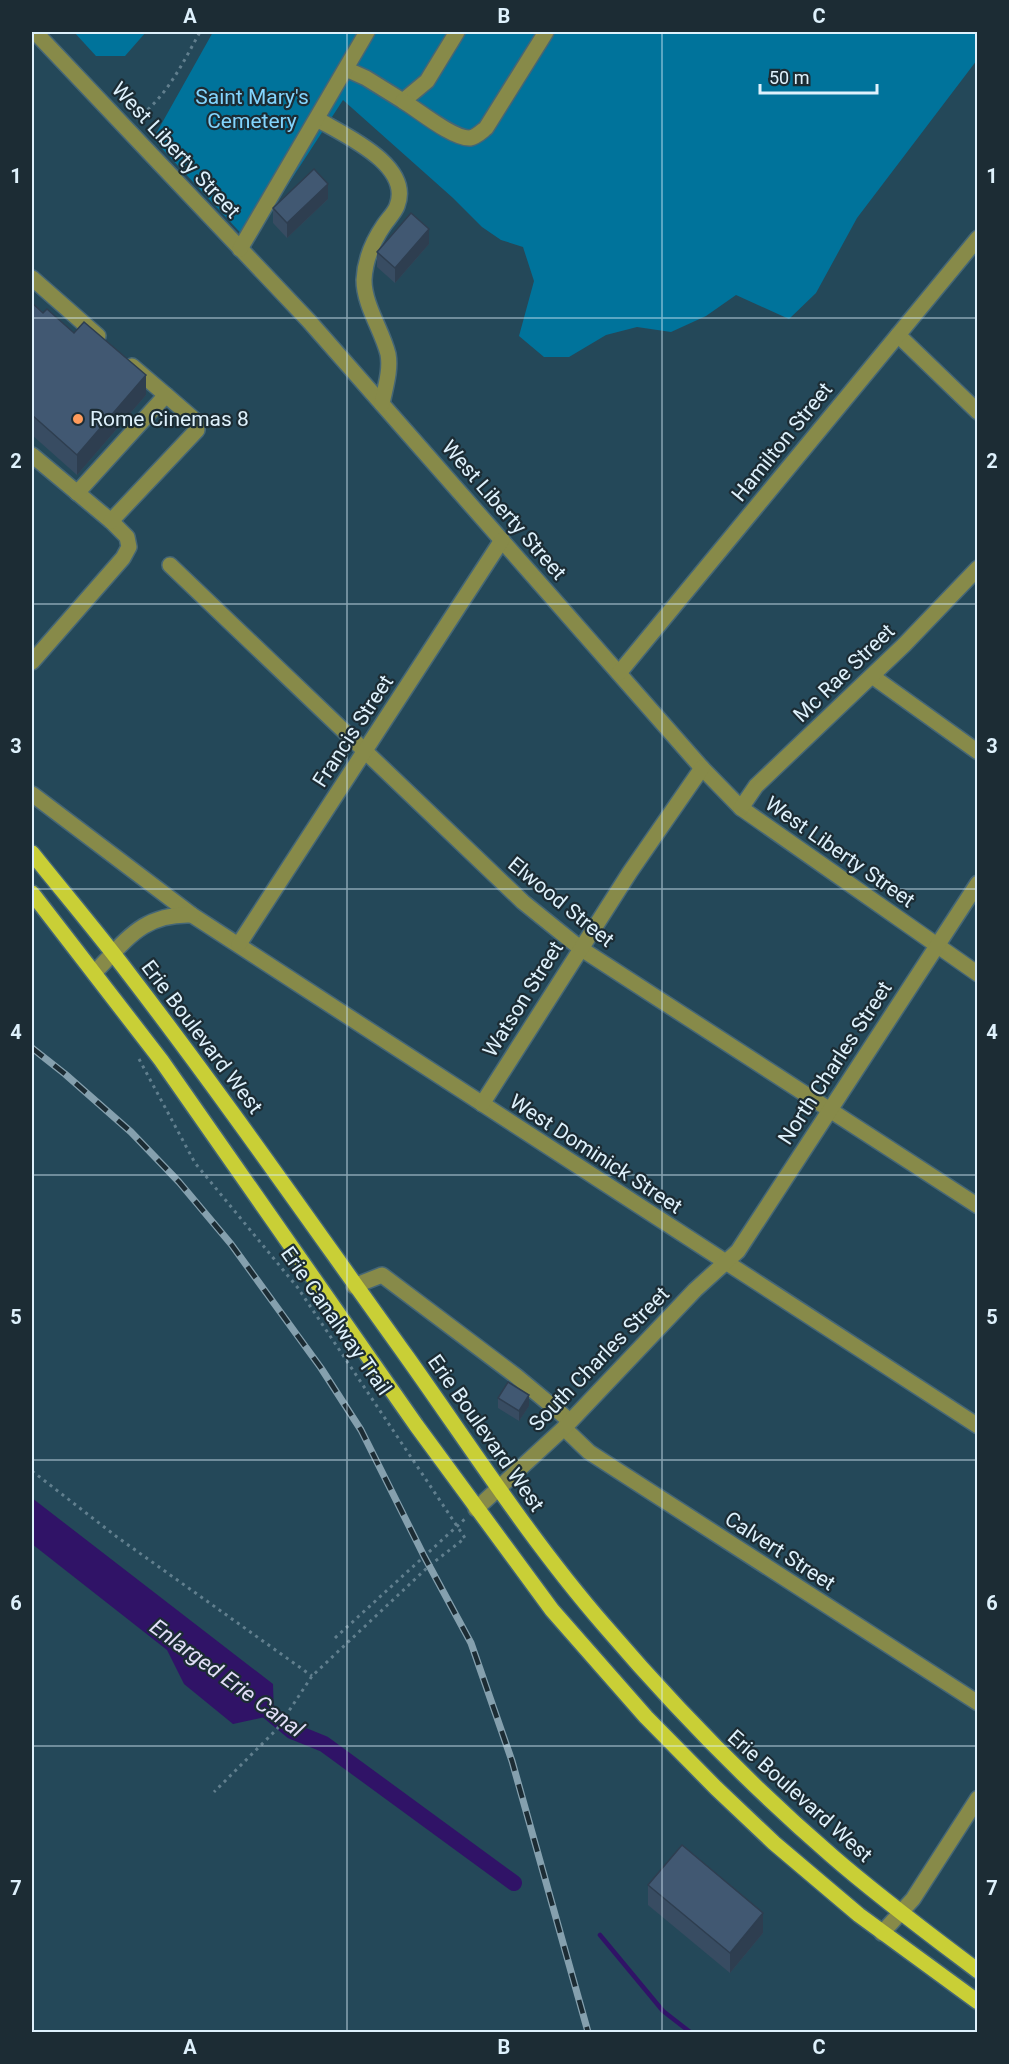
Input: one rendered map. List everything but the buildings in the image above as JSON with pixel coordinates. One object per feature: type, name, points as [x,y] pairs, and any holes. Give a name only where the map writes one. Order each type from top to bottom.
[{"type":"main road","name":"Erie Boulevard West","points":[[32,853],[113,954],[274,1169],[497,1488],[602,1624],[747,1780],[833,1857],[978,1971]]},
{"type":"main road","points":[[32,893],[161,1060],[476,1509],[552,1610],[646,1716],[716,1788],[774,1843],[858,1916],[978,2002]]},
{"type":"street","name":"West Liberty Street","points":[[35,32],[309,321],[702,768],[741,808],[978,974]]},
{"type":"street","points":[[240,249],[367,32]]},
{"type":"street","points":[[404,101],[427,81],[457,32]]},
{"type":"street","points":[[346,69],[366,78],[452,132],[467,138],[474,137],[486,128],[546,32]]},
{"type":"street","points":[[317,119],[383,160],[394,176],[399,191],[397,206],[375,238],[366,262],[364,282],[378,330],[388,354],[388,374],[382,404]]},
{"type":"street","name":"Hamilton Street","points":[[620,673],[978,238]]},
{"type":"street","points":[[32,278],[107,344]]},
{"type":"street","points":[[898,334],[978,412]]},
{"type":"street","points":[[111,521],[197,430],[196,421],[124,359]]},
{"type":"street","points":[[77,493],[166,395]]},
{"type":"street","points":[[32,455],[111,521],[127,537],[129,547],[123,558],[32,662]]},
{"type":"street","name":"Francis Street","points":[[239,944],[502,540]]},
{"type":"street","name":"Elwood Street","points":[[170,565],[524,902],[580,948],[978,1206]]},
{"type":"street","name":"Mc Rae Street","points":[[741,808],[756,786],[872,676],[978,568]]},
{"type":"street","points":[[872,676],[978,752]]},
{"type":"street","name":"Watson Street","points":[[482,1104],[580,948],[702,768]]},
{"type":"street","name":"West Dominick Street","points":[[32,794],[192,915],[725,1263],[978,1425]]},
{"type":"street","name":"North Charles Street","points":[[725,1263],[738,1251],[978,884]]},
{"type":"street","points":[[94,974],[141,927],[155,919],[175,914],[192,915]]},
{"type":"street","name":"South Charles Street","points":[[476,1509],[567,1424],[695,1290],[725,1263]]},
{"type":"street","name":"Calvert Street","points":[[354,1286],[382,1275],[516,1376],[567,1424],[589,1452],[978,1703]]},
{"type":"street","points":[[882,1933],[913,1899],[978,1798]]},
{"type":"path","points":[[124,127],[153,107],[178,72],[200,32]]},
{"type":"path","name":"Erie Canalway Trail","points":[[139,1058],[195,1163],[298,1288],[457,1526]]},
{"type":"path","points":[[32,1471],[117,1537],[312,1676]]},
{"type":"path","points":[[334,1638],[476,1509]]},
{"type":"path","points":[[214,1792],[277,1729],[312,1676],[429,1566],[465,1538],[457,1526]]},
{"type":"green space","points":[[74,32],[146,32],[125,56],[96,56]]},
{"type":"green space","name":"Saint Mary's Cemetery","points":[[213,32],[977,32],[977,60],[857,218],[816,293],[789,319],[736,295],[706,316],[671,332],[637,327],[606,335],[569,357],[544,357],[519,336],[534,281],[523,247],[501,240],[482,227],[453,198],[343,100],[250,243],[153,139]]},
{"type":"water","points":[[32,1498],[273,1684],[274,1715],[233,1724],[184,1684],[167,1650],[32,1544]]},
{"type":"waterway","name":"Enlarged Erie Canal","points":[[258,1703],[292,1731],[324,1744],[514,1883]]},
{"type":"waterway","name":"Enlarged Erie Canal","points":[[600,1935],[663,2011],[690,2032]]},
{"type":"railway","points":[[32,1048],[131,1132],[179,1182],[231,1244],[321,1368],[361,1430],[424,1556],[471,1643],[512,1761],[588,2032]]},
{"type":"place","name":"Rome Cinemas 8","points":[[78,419]]}]
